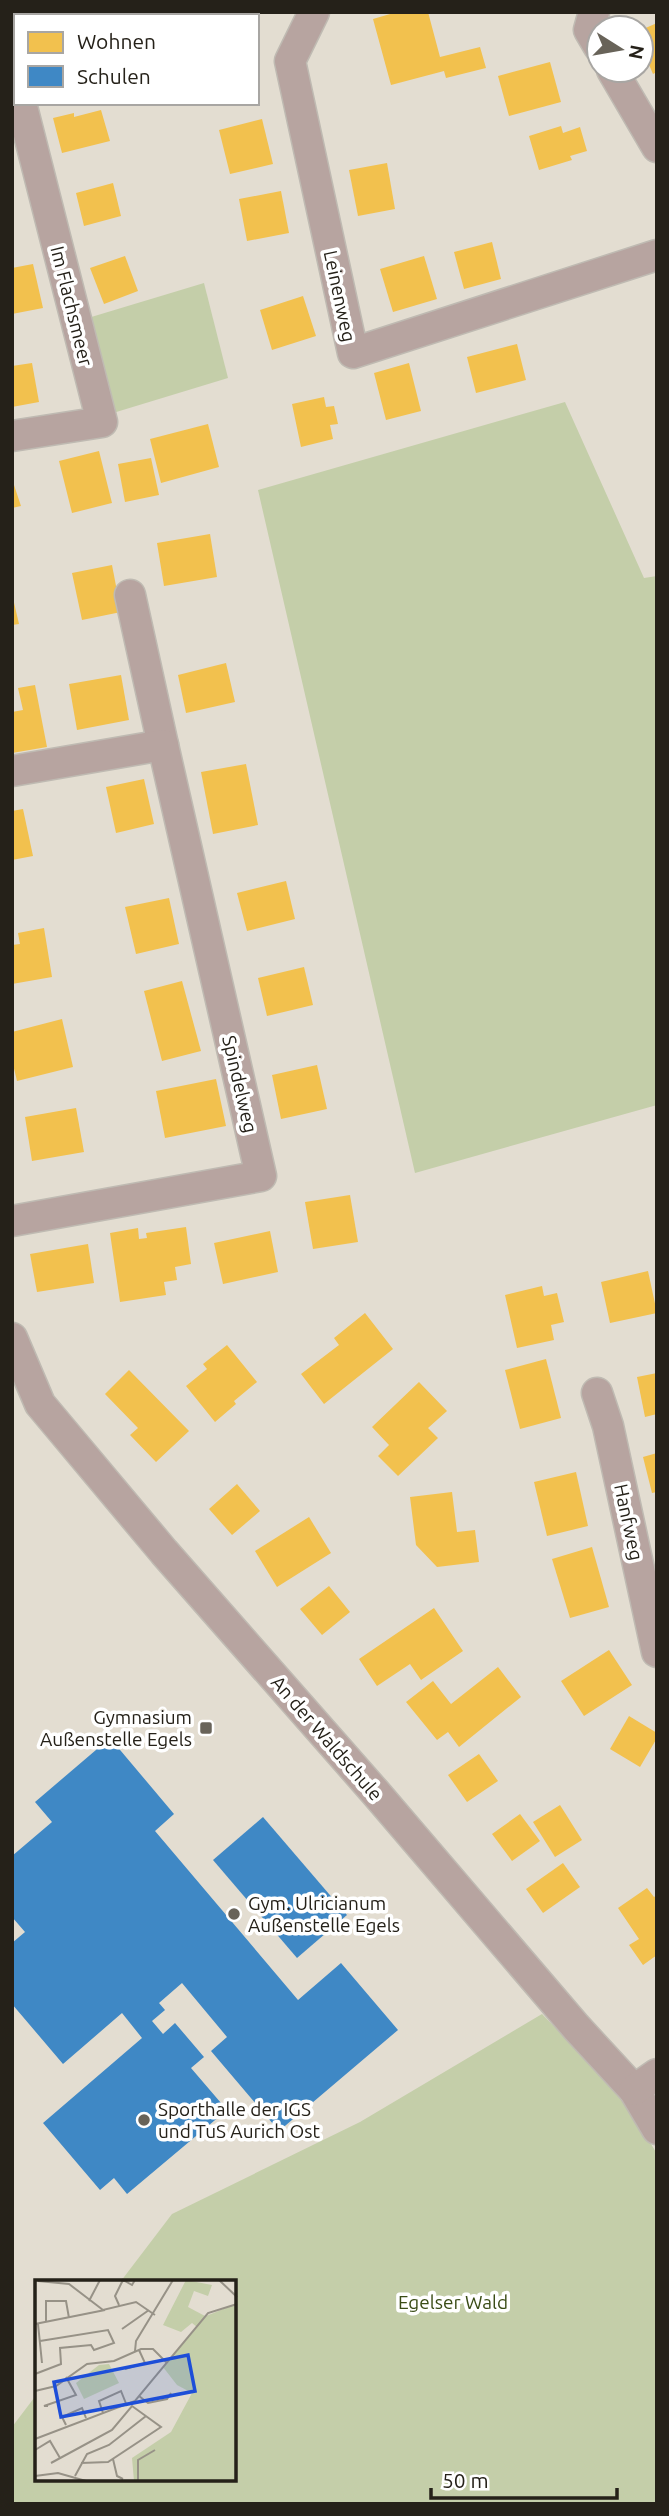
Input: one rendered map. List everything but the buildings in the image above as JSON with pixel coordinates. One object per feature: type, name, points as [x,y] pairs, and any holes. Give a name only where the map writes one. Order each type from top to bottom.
[{"type":"street","name":"Leinenweg","points":[[314,12],[290,61],[353,353],[657,255]]},
{"type":"street","points":[[620,84],[657,147]]},
{"type":"street","name":"Im Flachsmeer","points":[[12,436],[102,422],[22,105]]},
{"type":"street","name":"Spindelweg","points":[[12,1221],[261,1176],[130,595]]},
{"type":"street","points":[[12,771],[163,745]]},
{"type":"street","name":"An der Waldschule","points":[[12,1338],[40,1404],[164,1552],[375,1792],[576,2027],[645,2082],[657,2129]]},
{"type":"street","name":"Hanfweg","points":[[597,1393],[608,1426],[657,1653]]},
{"type":"green space","points":[[204,283],[228,378],[113,413],[88,318]]},
{"type":"green space","points":[[565,402],[644,578],[657,576],[657,1105],[415,1173],[258,490]]},
{"type":"green space","name":"Egelser Wald","points":[[542,2014],[623,2097],[657,2154],[657,2504],[12,2504],[12,2427],[35,2397],[35,2481],[236,2481],[236,2280],[122,2280],[172,2214],[360,2122]]},
{"type":"place","name":"Gymnasium Außenstelle Egels","points":[[206,1728]]},
{"type":"place","name":"Gym. Ulricianum Außenstelle Egels","points":[[234,1914]]},
{"type":"place","name":"Sporthalle der IGS und TuS Aurich Ost","points":[[144,2120]]}]
